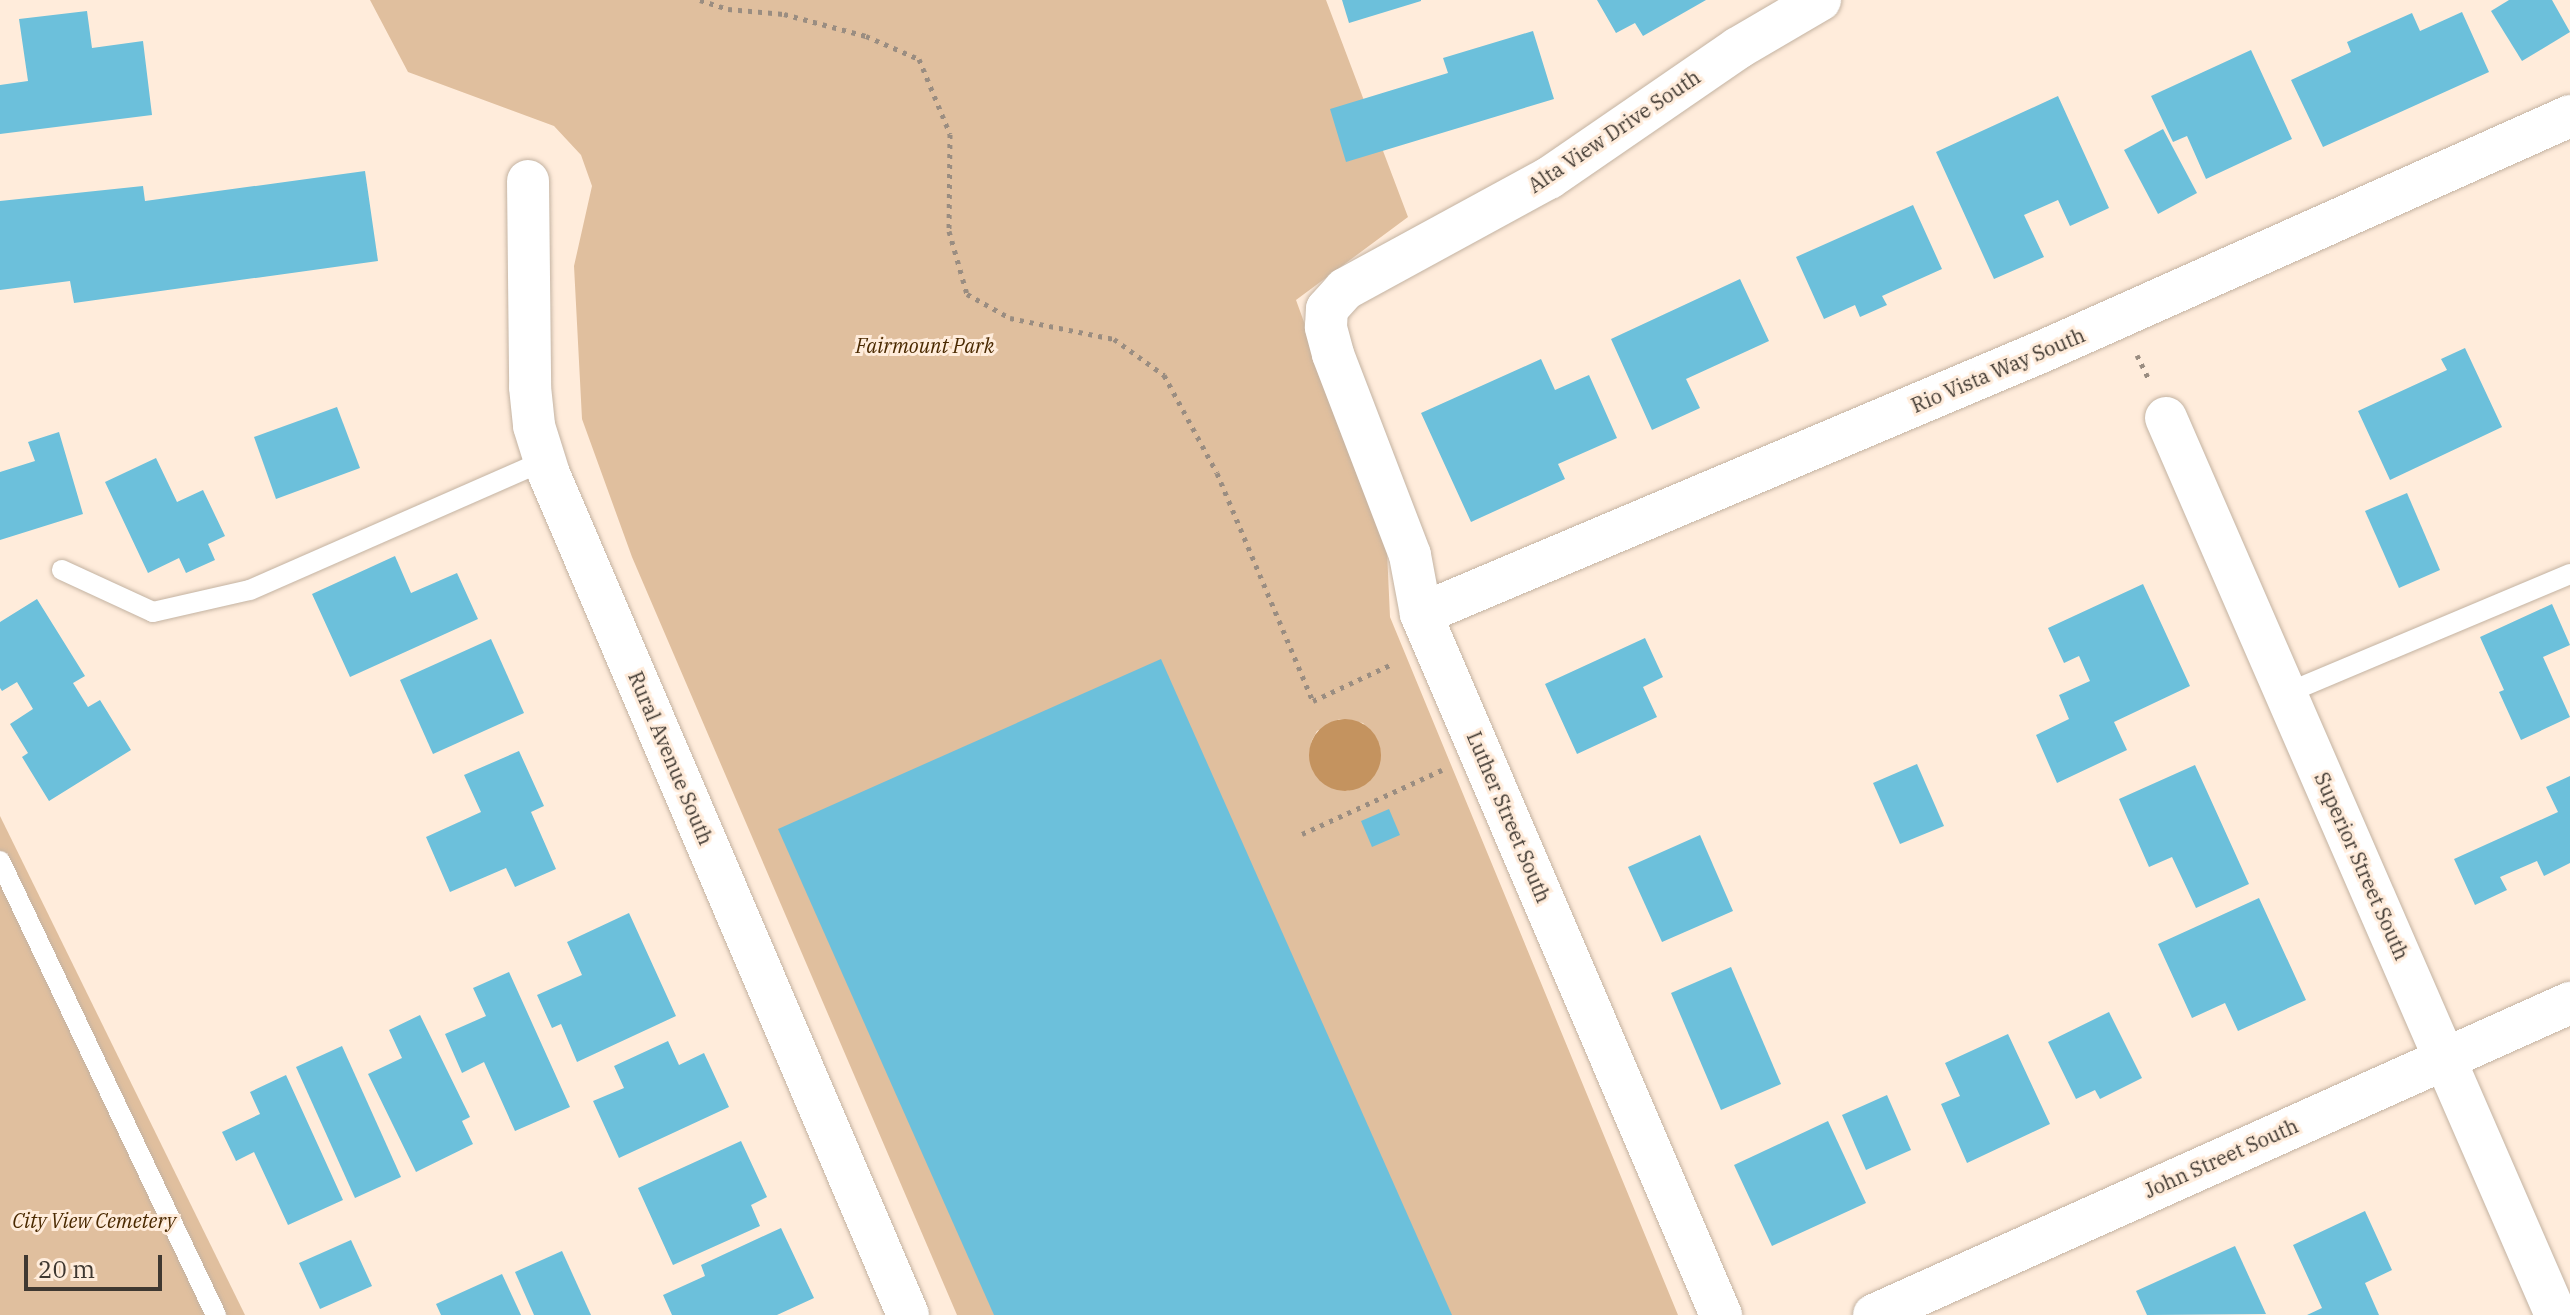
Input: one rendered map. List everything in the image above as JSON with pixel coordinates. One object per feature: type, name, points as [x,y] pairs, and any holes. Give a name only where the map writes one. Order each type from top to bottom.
[{"type":"street","name":"Alta View Drive South","points":[[1327,309],[1345,289],[1549,178],[1738,48],[1820,0]]},
{"type":"street","name":"Rio Vista Way South","points":[[1429,632],[2041,352],[2570,116]]},
{"type":"street","name":"Rural Avenue South","points":[[528,181],[530,387],[534,426],[544,461],[908,1315]]},
{"type":"street","name":"Luther Street South","points":[[1327,309],[1326,327],[1333,354],[1410,555],[1429,632],[1721,1315]]},
{"type":"street","name":"Superior Street South","points":[[2166,418],[2556,1315]]},
{"type":"street","name":"John Street South","points":[[1874,1315],[2570,1003]]},
{"type":"lane","points":[[62,570],[153,612],[250,590],[544,461]]},
{"type":"lane","points":[[2287,693],[2570,574]]},
{"type":"lane","points":[[0,861],[216,1315]]},
{"type":"path","points":[[700,0],[728,9],[784,14],[866,36],[919,59],[950,134],[949,231],[967,294],[1010,318],[1114,339],[1164,375],[1217,473],[1313,701],[1393,664],[1429,632]]},
{"type":"path","points":[[1393,664],[1399,677]]},
{"type":"path","points":[[1302,834],[1442,770],[1436,757]]},
{"type":"green space","name":"Fairmount Park","points":[[370,0],[1326,0],[1408,217],[1296,300],[1387,551],[1390,617],[1678,1315],[957,1315],[632,557],[582,419],[574,266],[592,186],[581,155],[554,126],[408,72]],"holes":[[[1339,719],[1363,723],[1378,741],[1375,774],[1368,782],[1347,791],[1325,785],[1311,742],[1317,731]]]},
{"type":"green space","name":"City View Cemetery","points":[[0,816],[245,1315],[0,1315]]},
{"type":"shaded area","points":[[1345,719],[1365,725],[1375,735],[1381,755],[1375,775],[1365,785],[1345,791],[1325,785],[1315,775],[1309,755],[1315,735],[1325,725]]},
{"type":"building","points":[[1342,0],[1421,0],[1421,1],[1349,23]]},
{"type":"building","points":[[1597,0],[1706,0],[1643,36],[1635,23],[1616,33]]},
{"type":"building","points":[[2509,0],[2552,0],[2570,32],[2522,61],[2491,11]]},
{"type":"building","points":[[87,11],[92,48],[143,41],[152,115],[0,134],[0,85],[28,81],[19,19]]},
{"type":"building","points":[[2462,12],[2489,72],[2323,147],[2291,80],[2351,52],[2347,42],[2412,13],[2420,31]]},
{"type":"building","points":[[1533,31],[1554,99],[1346,162],[1330,109],[1448,73],[1443,58]]},
{"type":"building","points":[[2251,50],[2292,139],[2206,179],[2187,136],[2173,142],[2151,96]]},
{"type":"building","points":[[2058,96],[2109,208],[2070,226],[2058,200],[2024,215],[2044,257],[1994,279],[1936,152]]},
{"type":"building","points":[[2163,129],[2197,193],[2158,214],[2124,150]]},
{"type":"building","points":[[365,171],[378,261],[74,303],[70,281],[0,290],[0,201],[143,186],[145,201]]},
{"type":"building","points":[[1913,205],[1942,269],[1882,296],[1887,305],[1860,317],[1855,305],[1824,319],[1796,257]]},
{"type":"building","points":[[1740,279],[1769,341],[1686,379],[1700,408],[1652,430],[1611,339]]},
{"type":"building","points":[[2465,348],[2502,427],[2390,480],[2358,411],[2447,370],[2441,359]]},
{"type":"building","points":[[1541,359],[1555,390],[1589,375],[1617,438],[1558,464],[1565,479],[1471,522],[1421,413]]},
{"type":"building","points":[[337,407],[360,468],[276,499],[254,437]]},
{"type":"building","points":[[59,432],[83,514],[0,540],[0,472],[35,461],[28,442]]},
{"type":"building","points":[[156,458],[177,502],[203,490],[225,536],[208,544],[215,560],[186,573],[179,558],[148,573],[105,482]]},
{"type":"building","points":[[2407,493],[2440,570],[2399,588],[2365,511]]},
{"type":"building","points":[[395,556],[411,593],[457,573],[478,619],[350,677],[312,594]]},
{"type":"building","points":[[2143,584],[2190,686],[2114,722],[2127,750],[2057,783],[2036,735],[2069,719],[2059,695],[2090,681],[2079,656],[2064,663],[2048,628]]},
{"type":"building","points":[[37,599],[85,676],[73,683],[88,707],[100,700],[131,750],[49,801],[22,757],[28,753],[10,724],[33,709],[17,682],[2,691],[0,688],[0,622]]},
{"type":"building","points":[[2552,604],[2570,645],[2543,657],[2570,717],[2521,740],[2499,692],[2504,690],[2480,637]]},
{"type":"building","points":[[1645,638],[1663,677],[1643,687],[1657,717],[1577,754],[1545,684]]},
{"type":"building","points":[[491,639],[524,713],[433,754],[400,680]]},
{"type":"building","points":[[1161,659],[1452,1315],[994,1315],[778,829]]},
{"type":"building","points":[[519,751],[544,806],[531,812],[556,869],[515,887],[506,868],[450,892],[426,837],[481,812],[464,775]]},
{"type":"building","points":[[1917,764],[1944,826],[1900,844],[1873,783]]},
{"type":"building","points":[[2195,765],[2249,884],[2196,908],[2172,857],[2149,867],[2119,799]]},
{"type":"building","points":[[2570,776],[2570,863],[2544,876],[2537,861],[2500,877],[2507,890],[2475,905],[2454,859],[2558,812],[2546,787]]},
{"type":"building","points":[[1389,809],[1400,835],[1372,847],[1361,821]]},
{"type":"building","points":[[1700,835],[1733,911],[1662,942],[1628,867]]},
{"type":"building","points":[[2259,898],[2306,1000],[2238,1031],[2225,1003],[2192,1018],[2158,944]]},
{"type":"building","points":[[629,913],[676,1016],[577,1062],[561,1024],[552,1028],[537,995],[582,975],[567,942]]},
{"type":"building","points":[[1731,967],[1781,1084],[1721,1110],[1671,993]]},
{"type":"building","points":[[509,972],[570,1107],[515,1131],[484,1062],[462,1073],[445,1034],[486,1016],[473,988]]},
{"type":"building","points":[[2109,1012],[2142,1078],[2100,1099],[2095,1090],[2076,1099],[2048,1042]]},
{"type":"building","points":[[420,1015],[470,1117],[462,1121],[473,1144],[416,1172],[368,1074],[402,1058],[389,1030]]},
{"type":"building","points":[[2008,1034],[2050,1124],[1967,1163],[1941,1104],[1960,1096],[1945,1063]]},
{"type":"building","points":[[668,1041],[679,1065],[704,1053],[729,1107],[619,1158],[593,1101],[624,1088],[614,1066]]},
{"type":"building","points":[[342,1046],[401,1177],[355,1198],[296,1067]]},
{"type":"building","points":[[286,1075],[343,1200],[288,1225],[254,1152],[236,1161],[222,1132],[260,1114],[250,1092]]},
{"type":"building","points":[[1887,1095],[1911,1150],[1866,1170],[1842,1115]]},
{"type":"building","points":[[1828,1121],[1866,1203],[1772,1246],[1734,1165]]},
{"type":"building","points":[[741,1141],[767,1197],[751,1205],[760,1226],[673,1265],[638,1188]]},
{"type":"building","points":[[2365,1211],[2392,1270],[2365,1283],[2379,1315],[2307,1315],[2322,1308],[2293,1245]]},
{"type":"building","points":[[781,1228],[814,1298],[777,1315],[672,1315],[663,1295],[705,1276],[701,1265]]},
{"type":"building","points":[[351,1240],[372,1286],[320,1309],[299,1263]]},
{"type":"building","points":[[2235,1246],[2266,1314],[2147,1315],[2136,1291]]},
{"type":"building","points":[[562,1251],[591,1315],[534,1315],[515,1272]]},
{"type":"building","points":[[502,1274],[521,1315],[441,1315],[436,1304]]}]
